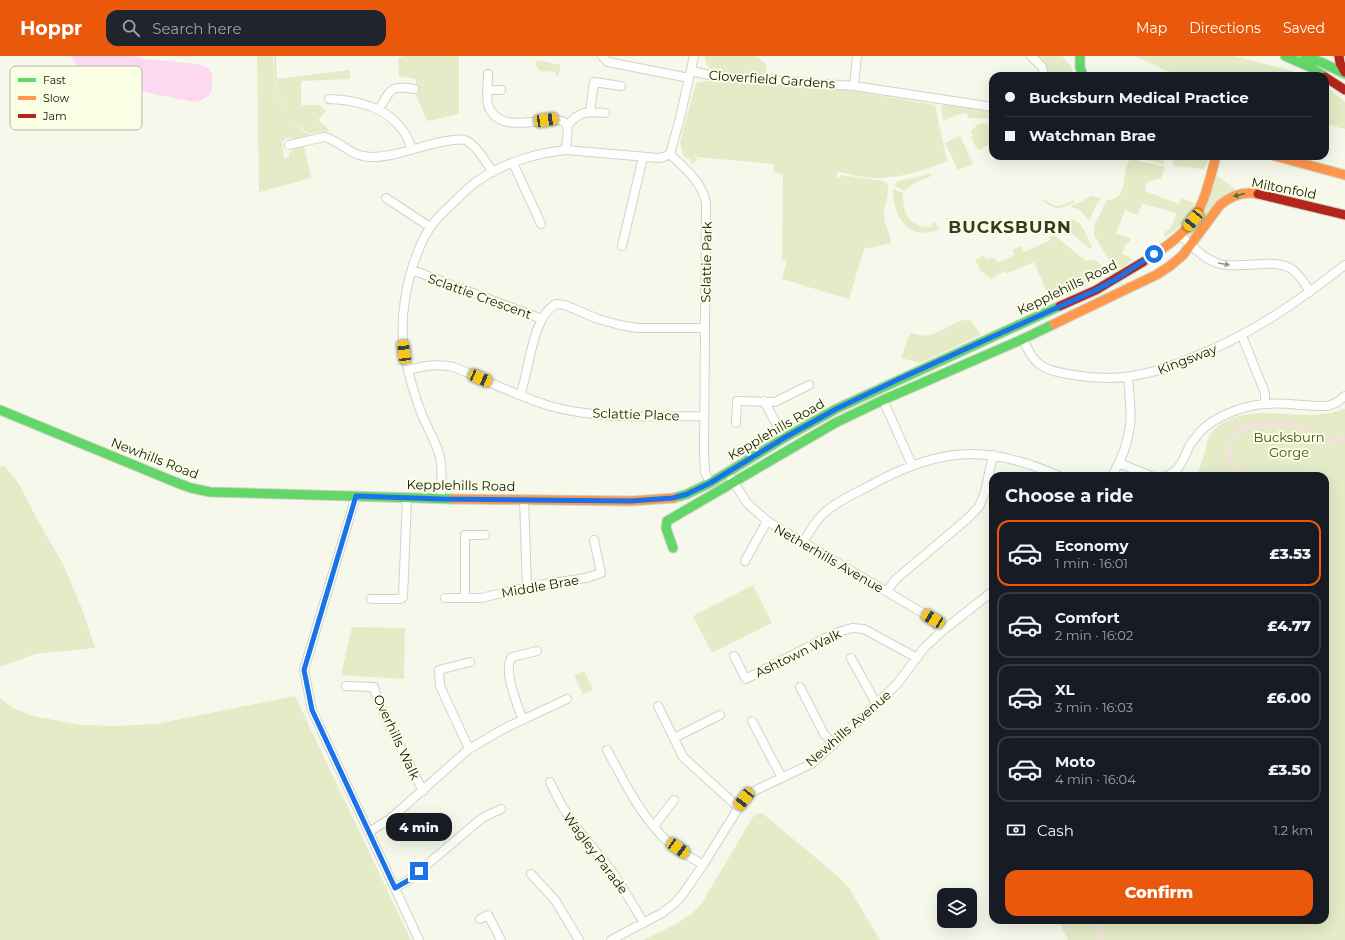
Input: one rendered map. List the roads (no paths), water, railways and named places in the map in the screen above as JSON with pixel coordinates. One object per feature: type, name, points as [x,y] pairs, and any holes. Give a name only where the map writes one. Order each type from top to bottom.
[{"type":"street","name":"Cloverfield Gardens","points":[[602,56],[608,62],[690,75],[854,86],[989,106]]},
{"type":"street","points":[[441,499],[440,457],[416,398],[408,370],[403,340],[402,312],[407,284],[419,249],[430,227],[444,211],[467,190],[493,172],[513,163],[566,150],[643,157],[664,157],[670,154],[694,56]]},
{"type":"street","name":"Cloverfield Gardens","points":[[854,86],[858,56]]},
{"type":"street","points":[[1031,56],[1042,67],[1043,72]]},
{"type":"street","points":[[1080,56],[1082,72]]},
{"type":"street","points":[[1285,56],[1318,72]]},
{"type":"street","points":[[1305,56],[1345,73]]},
{"type":"street","points":[[1339,56],[1340,63],[1345,73]]},
{"type":"street","points":[[488,74],[489,106],[494,114],[503,121],[508,122],[559,120],[564,122],[567,126],[566,150]]},
{"type":"street","points":[[1329,79],[1345,90]]},
{"type":"street","points":[[590,112],[594,82],[622,86]]},
{"type":"street","points":[[379,110],[394,88],[399,87],[414,89]]},
{"type":"street","points":[[488,90],[502,90]]},
{"type":"street","points":[[329,99],[346,99],[357,101],[379,110],[396,123],[404,132],[409,140],[412,150]]},
{"type":"street","points":[[567,126],[579,115],[590,112],[605,113]]},
{"type":"street","points":[[289,145],[324,137],[329,138],[349,151],[364,156],[380,156],[453,140],[466,140],[471,144],[493,172]]},
{"type":"street","name":"Sclattie Park","points":[[670,154],[697,181],[705,198],[704,462],[705,472],[710,483]]},
{"type":"street","points":[[622,246],[643,157]]},
{"type":"street","name":"Kepplehills Road","points":[[356,496],[441,499],[631,501],[666,499],[687,494],[710,483],[784,438],[836,409],[1096,290],[1144,261],[1180,235],[1193,220],[1201,202],[1215,160]]},
{"type":"street","points":[[1290,160],[1345,175]]},
{"type":"street","points":[[513,163],[541,224]]},
{"type":"street","name":"Miltonfold","points":[[1220,205],[1234,196],[1243,193],[1255,193],[1345,215]]},
{"type":"street","points":[[386,198],[430,227]]},
{"type":"street","name":"Kepplehills Road","points":[[673,548],[666,528],[667,521],[835,423],[883,400],[1023,339],[1156,275],[1170,266],[1191,246],[1220,205]]},
{"type":"street","points":[[1180,235],[1191,246],[1211,260],[1224,265],[1286,266],[1293,270],[1310,292]]},
{"type":"street","name":"Kingsway","points":[[1023,339],[1036,363],[1059,373],[1091,378],[1128,378],[1159,371],[1242,336],[1273,318],[1345,266]]},
{"type":"street","name":"Sclattie Crescent","points":[[412,270],[542,319],[552,306],[561,303],[598,319],[637,328],[705,328]]},
{"type":"street","points":[[520,395],[525,383],[533,343],[542,319]]},
{"type":"street","points":[[1242,336],[1263,388],[1265,394],[1265,404]]},
{"type":"street","name":"Sclattie Place","points":[[408,370],[430,365],[448,366],[550,406],[601,415],[704,416]]},
{"type":"street","points":[[1114,472],[1125,446],[1130,426],[1131,413],[1128,378]]},
{"type":"street","points":[[736,423],[736,401],[775,402],[809,385]]},
{"type":"street","points":[[1174,472],[1183,462],[1191,443],[1201,431],[1228,413],[1265,404],[1327,406],[1336,403],[1345,396]]},
{"type":"street","points":[[883,400],[912,465]]},
{"type":"street","points":[[764,401],[784,438]]},
{"type":"street","name":"Newhills Road","points":[[0,410],[191,488],[210,492],[356,496]]},
{"type":"street","points":[[802,542],[824,513],[842,501],[888,476],[912,465],[933,458],[953,454],[993,455],[1021,461],[1049,472]]},
{"type":"street","points":[[989,472],[993,455]]},
{"type":"street","points":[[1119,463],[1141,472]]},
{"type":"street","name":"Netherhills Avenue","points":[[727,472],[746,503],[767,521],[933,619],[942,632]]},
{"type":"street","points":[[887,591],[896,579],[966,520],[979,507],[985,492],[989,474]]},
{"type":"street","points":[[356,496],[304,670],[312,710],[419,940]]},
{"type":"street","points":[[371,599],[400,599],[403,597],[407,498]]},
{"type":"street","points":[[524,499],[527,587]]},
{"type":"street","points":[[744,561],[767,521]]},
{"type":"street","points":[[465,598],[466,535],[485,535]]},
{"type":"street","name":"Middle Brae","points":[[445,598],[481,598],[527,587],[586,578],[601,573],[594,540]]},
{"type":"street","name":"Newhills Avenue","points":[[611,940],[667,911],[683,894],[703,865],[744,799],[751,793],[811,764],[877,705],[897,684],[924,648],[942,632],[989,596]]},
{"type":"street","name":"Ashtown Walk","points":[[734,656],[746,679],[835,633],[852,628],[864,629],[916,658]]},
{"type":"street","points":[[523,720],[513,696],[509,663],[512,657],[537,651]]},
{"type":"street","points":[[851,658],[877,705]]},
{"type":"street","points":[[470,662],[439,670],[440,686],[470,749]]},
{"type":"street","name":"Overhills Walk","points":[[346,686],[374,687],[389,725],[423,791]]},
{"type":"street","points":[[800,687],[824,734],[834,744]]},
{"type":"street","points":[[369,832],[381,825],[423,791],[470,749],[495,733],[567,700]]},
{"type":"street","points":[[658,706],[683,757],[738,807]]},
{"type":"street","points":[[674,738],[720,715]]},
{"type":"street","points":[[752,721],[782,778]]},
{"type":"street","points":[[607,750],[635,802],[654,826],[665,839],[703,865]]},
{"type":"street","name":"Wagley Parade","points":[[550,782],[562,806],[576,827],[614,874],[644,923]]},
{"type":"street","points":[[654,826],[674,800]]},
{"type":"street","points":[[395,888],[409,880],[482,818],[501,809]]},
{"type":"street","points":[[530,874],[555,900],[579,940]]},
{"type":"street","points":[[480,919],[488,915],[501,940]]},
{"type":"waterway","points":[[1233,472],[1228,446],[1237,432],[1250,426],[1289,424],[1310,433],[1317,445],[1345,438]]},
{"type":"waterway","points":[[1099,924],[1100,940]]},
{"type":"district","name":"BUCKSBURN","points":[[1010,227]]},
{"type":"park label","name":"Bucksburn Gorge","points":[[1289,444]]}]
